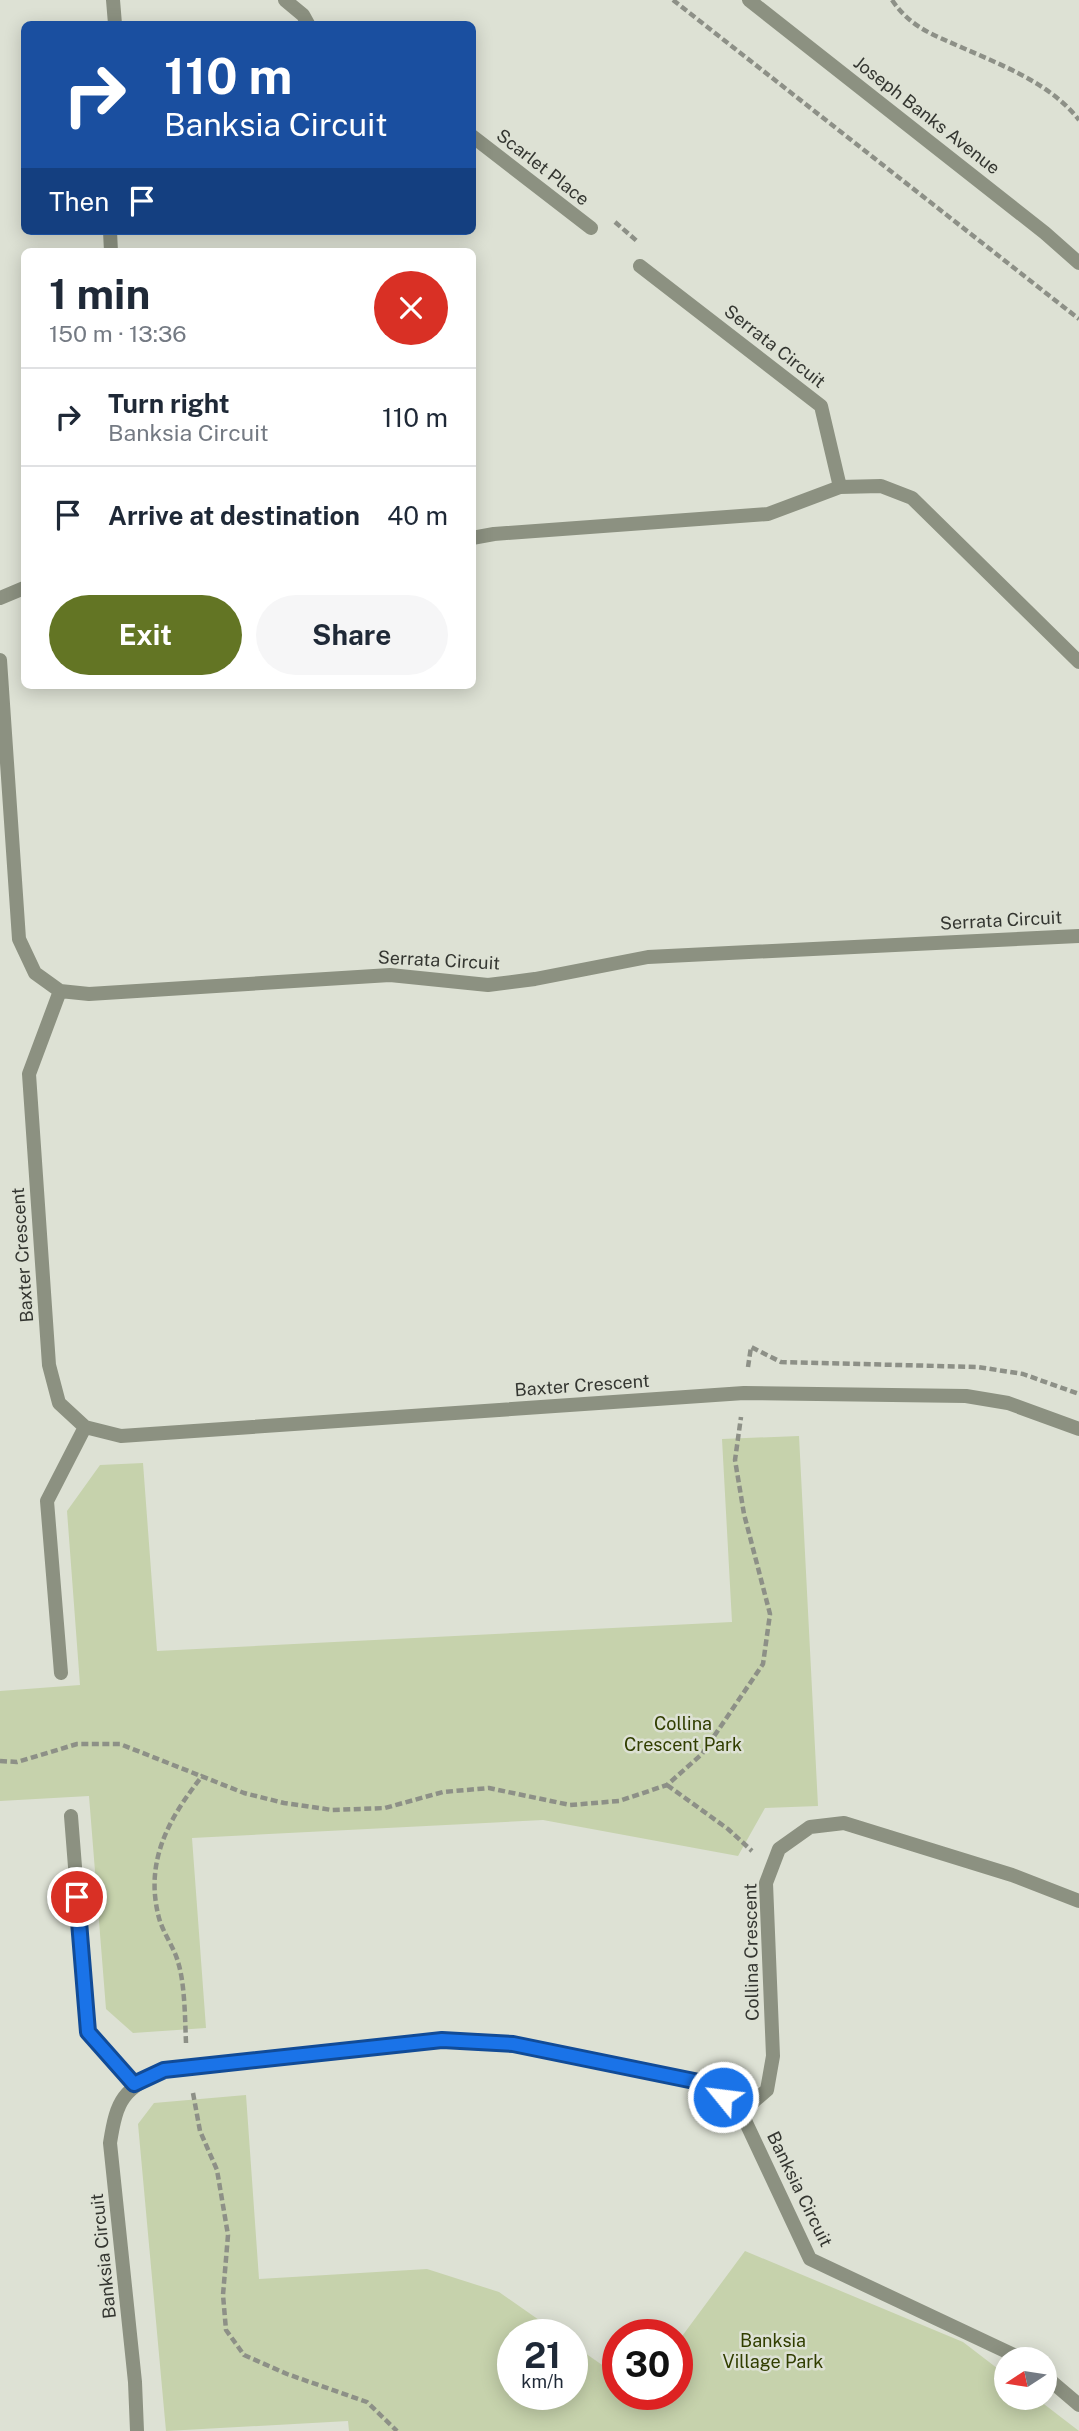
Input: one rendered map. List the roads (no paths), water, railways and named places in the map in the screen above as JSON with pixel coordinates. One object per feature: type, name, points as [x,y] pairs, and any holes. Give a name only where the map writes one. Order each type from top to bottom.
[{"type":"street","points":[[113,0],[115,21]]},
{"type":"street","points":[[285,0],[306,21]]},
{"type":"street","name":"Joseph Banks Avenue","points":[[749,0],[1045,233],[1079,263]]},
{"type":"street","name":"Scarlet Place","points":[[476,139],[591,228]]},
{"type":"street","name":"Serrata Circuit","points":[[640,266],[821,406],[840,487]]},
{"type":"street","points":[[476,537],[768,514],[840,487],[881,486],[912,498],[1079,662]]},
{"type":"street","points":[[0,598],[21,588]]},
{"type":"street","points":[[0,660],[19,940],[35,973],[60,991]]},
{"type":"street","name":"Serrata Circuit","points":[[60,991],[89,994],[390,975],[488,985],[648,957],[1079,936]]},
{"type":"street","name":"Baxter Crescent","points":[[60,991],[29,1074],[49,1365],[59,1403],[85,1427],[121,1436],[744,1393],[967,1396],[1008,1404],[1079,1429]]},
{"type":"street","points":[[61,1674],[47,1501],[85,1427]]},
{"type":"street","points":[[71,1816],[88,2032],[134,2084]]},
{"type":"street","name":"Collina Crescent","points":[[741,2112],[767,2090],[773,2056],[766,1883],[779,1849],[810,1827],[844,1823],[1012,1875],[1079,1901]]},
{"type":"street","name":"Banksia Circuit","points":[[137,2431],[135,2382],[110,2143],[115,2112],[134,2084],[164,2070],[442,2040],[513,2044],[704,2083],[741,2112],[810,2259],[997,2347]]},
{"type":"street","points":[[1057,2387],[1079,2406]]},
{"type":"park label","name":"Collina Crescent Park","points":[[683,1733]]},
{"type":"park label","name":"Banksia Village Park","points":[[773,2350]]}]
